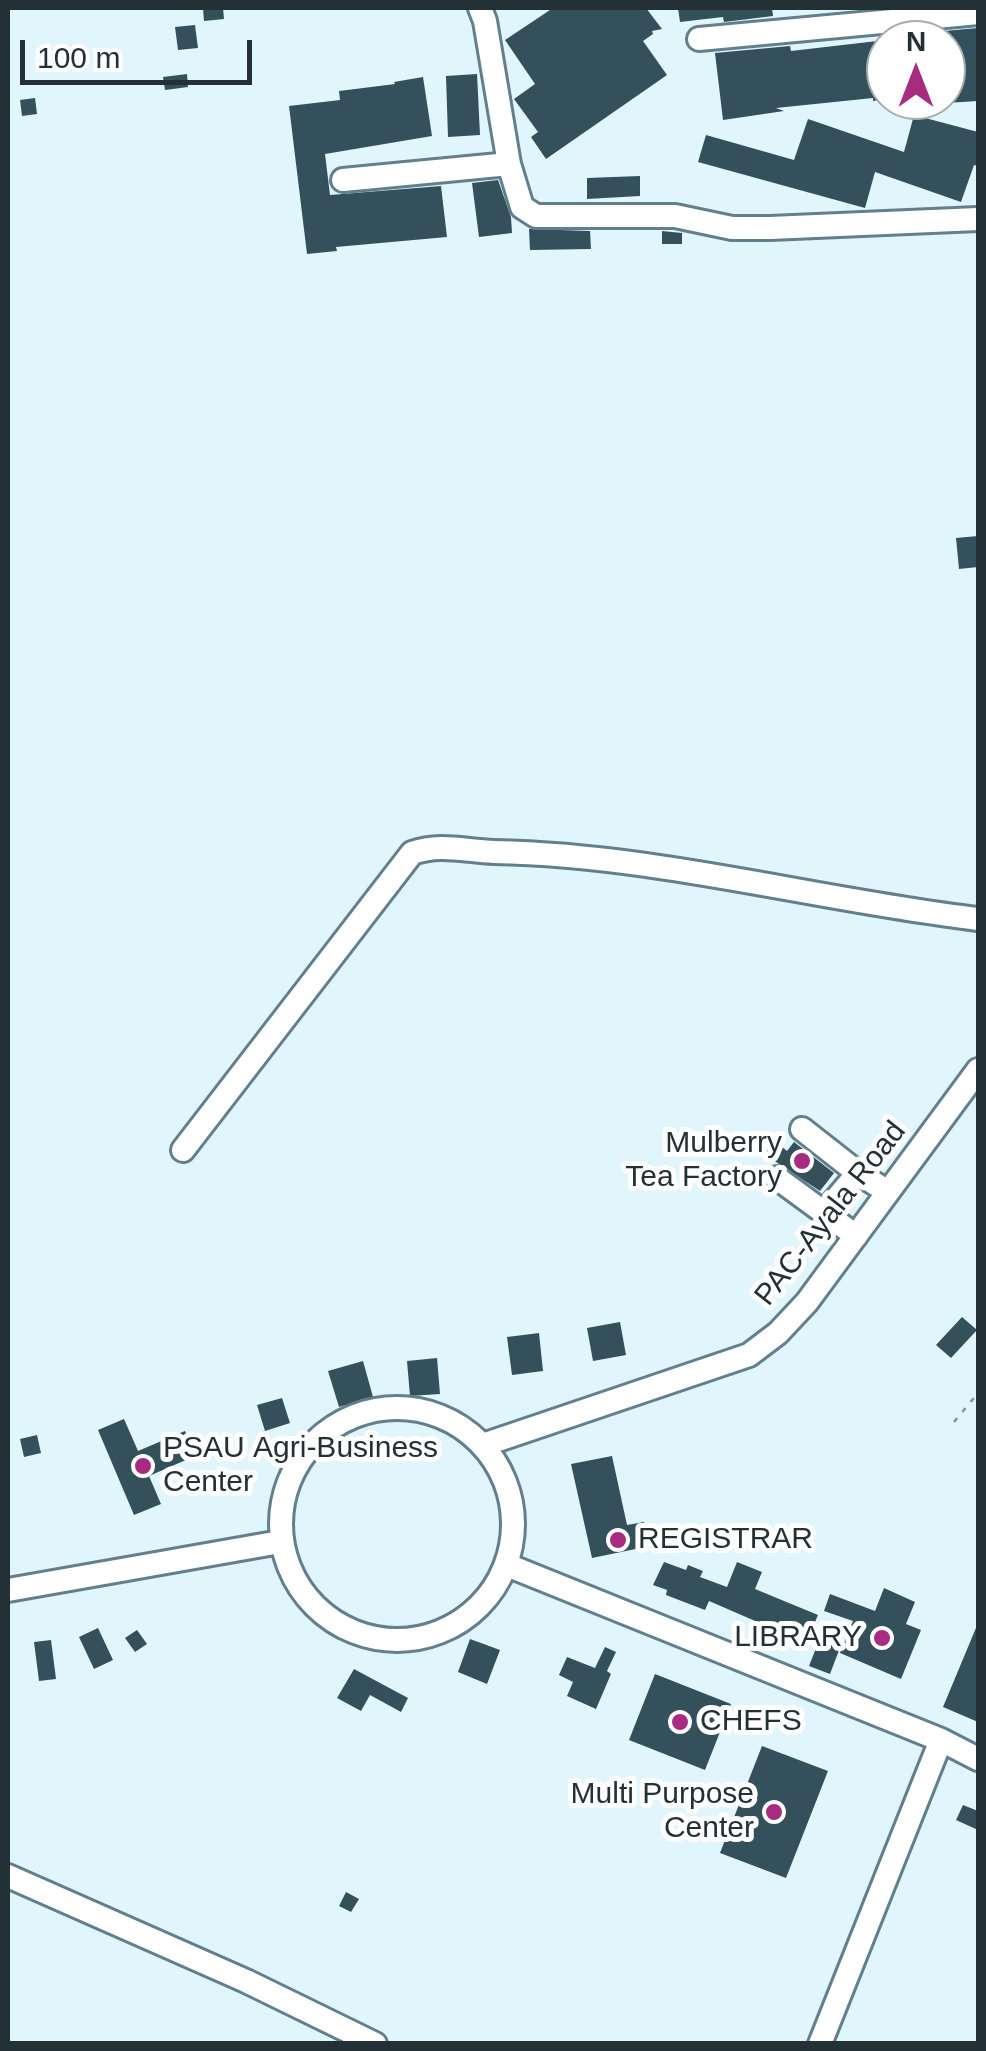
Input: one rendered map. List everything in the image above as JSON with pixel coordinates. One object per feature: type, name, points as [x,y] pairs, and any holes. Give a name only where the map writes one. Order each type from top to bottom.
[{"type":"street","points":[[480,8],[509,164],[522,206],[536,216],[675,216],[732,228],[978,219]]},
{"type":"street","points":[[699,38],[978,12]]},
{"type":"street","points":[[343,180],[509,164]]},
{"type":"street","points":[[183,1150],[412,852],[432,846],[480,852],[557,853],[978,919]]},
{"type":"street","name":"PAC-Ayala Road","points":[[483,1444],[750,1355],[778,1333],[806,1302],[978,1070]]},
{"type":"street","points":[[802,1129],[888,1192]]},
{"type":"street","points":[[825,1212],[858,1173]]},
{"type":"street","points":[[777,1178],[856,1236]]},
{"type":"street","points":[[381,1408],[418,1409],[454,1422],[483,1444],[506,1481],[514,1523],[507,1565],[488,1598],[459,1624],[423,1638],[385,1640],[348,1630],[316,1609],[292,1579],[280,1542],[280,1505],[292,1470],[314,1440],[345,1418],[381,1408]]},
{"type":"street","points":[[8,1590],[280,1542]]},
{"type":"street","points":[[507,1565],[941,1740],[978,1759]]},
{"type":"street","points":[[820,2044],[941,1740]]},
{"type":"street","points":[[8,1876],[246,1981],[375,2044]]},
{"type":"path","points":[[954,1422],[978,1393]]},
{"type":"building","points":[[203,8],[223,8],[224,19],[204,21]]},
{"type":"building","points":[[553,8],[646,8],[662,29],[652,31],[643,41],[667,75],[546,159],[531,137],[538,132],[514,99],[535,84],[505,40]]},
{"type":"building","points":[[678,8],[772,8],[773,16],[680,22]]},
{"type":"building","points":[[195,25],[198,48],[178,50],[175,27]]},
{"type":"building","points":[[978,28],[978,101],[966,102],[966,29]]},
{"type":"building","points":[[866,42],[866,99],[776,108],[784,111],[723,120],[715,53],[790,46],[791,51]]},
{"type":"building","points":[[187,74],[188,87],[165,90],[163,77]]},
{"type":"building","points":[[477,74],[480,135],[448,137],[446,76]]},
{"type":"building","points":[[423,77],[432,136],[325,154],[330,195],[441,186],[447,237],[336,247],[337,251],[307,254],[289,106],[340,100],[339,91]]},
{"type":"building","points":[[35,98],[37,114],[22,116],[20,100]]},
{"type":"building","points":[[808,119],[904,152],[913,120],[933,120],[978,132],[978,166],[974,165],[961,202],[875,172],[865,208],[698,162],[706,135],[794,160]]},
{"type":"building","points":[[640,176],[640,196],[587,199],[587,178]]},
{"type":"building","points":[[498,180],[511,217],[512,233],[479,237],[472,183]]},
{"type":"building","points":[[529,229],[590,231],[591,249],[530,250]]},
{"type":"building","points":[[662,231],[682,233],[682,244],[662,244]]},
{"type":"building","points":[[978,536],[978,567],[959,569],[956,538]]},
{"type":"building","name":"Mulberry Tea Factory","points":[[775,1141],[787,1151],[794,1142],[834,1173],[820,1191],[764,1154]]},
{"type":"building","points":[[962,1317],[977,1330],[951,1358],[936,1345]]},
{"type":"building","points":[[620,1322],[626,1355],[593,1361],[587,1328]]},
{"type":"building","points":[[539,1333],[543,1371],[512,1375],[507,1337]]},
{"type":"building","points":[[437,1358],[440,1394],[410,1396],[407,1361]]},
{"type":"building","points":[[363,1361],[373,1397],[339,1407],[328,1371]]},
{"type":"building","points":[[282,1398],[290,1423],[265,1431],[257,1405]]},
{"type":"building","name":"PSAU Agri-Business Center","points":[[124,1419],[138,1451],[185,1431],[195,1456],[149,1476],[161,1504],[134,1515],[98,1430]]},
{"type":"building","points":[[37,1435],[41,1453],[24,1457],[20,1439]]},
{"type":"building","points":[[612,1456],[627,1525],[644,1522],[650,1546],[592,1558],[571,1464]]},
{"type":"building","points":[[664,1562],[686,1570],[688,1565],[703,1571],[700,1577],[727,1587],[737,1562],[762,1572],[755,1589],[818,1615],[806,1643],[709,1601],[705,1610],[666,1595],[667,1590],[653,1585]]},
{"type":"building","points":[[884,1588],[915,1602],[906,1624],[921,1630],[901,1679],[840,1653],[853,1621],[824,1611],[830,1594],[875,1611]]},
{"type":"building","points":[[978,1623],[978,1722],[943,1707]]},
{"type":"building","points":[[98,1628],[113,1660],[94,1669],[79,1637]]},
{"type":"building","points":[[137,1630],[147,1644],[135,1652],[125,1638]]},
{"type":"building","points":[[820,1638],[841,1645],[830,1674],[809,1666]]},
{"type":"building","points":[[470,1639],[500,1650],[487,1684],[458,1672]]},
{"type":"building","points":[[51,1640],[56,1679],[39,1681],[34,1642]]},
{"type":"building","points":[[605,1647],[616,1652],[596,1709],[567,1696],[573,1682],[559,1675],[567,1657],[595,1668]]},
{"type":"building","points":[[354,1669],[408,1698],[401,1712],[370,1695],[361,1711],[337,1698]]},
{"type":"building","name":"CHEFS","points":[[655,1674],[731,1704],[705,1770],[629,1740]]},
{"type":"building","name":"Multi Purpose Center","points":[[762,1746],[828,1771],[786,1878],[720,1853]]},
{"type":"building","points":[[963,1805],[978,1811],[978,1830],[956,1820]]},
{"type":"building","points":[[346,1892],[359,1899],[351,1912],[339,1906]]},
{"type":"place","name":"Mulberry Tea Factory","points":[[802,1161]]},
{"type":"place","name":"PSAU Agri-Business Center","points":[[143,1466]]},
{"type":"place","name":"REGISTRAR","points":[[618,1540]]},
{"type":"place","name":"LIBRARY","points":[[882,1638]]},
{"type":"place","name":"CHEFS","points":[[680,1722]]},
{"type":"place","name":"Multi Purpose Center","points":[[774,1812]]}]
